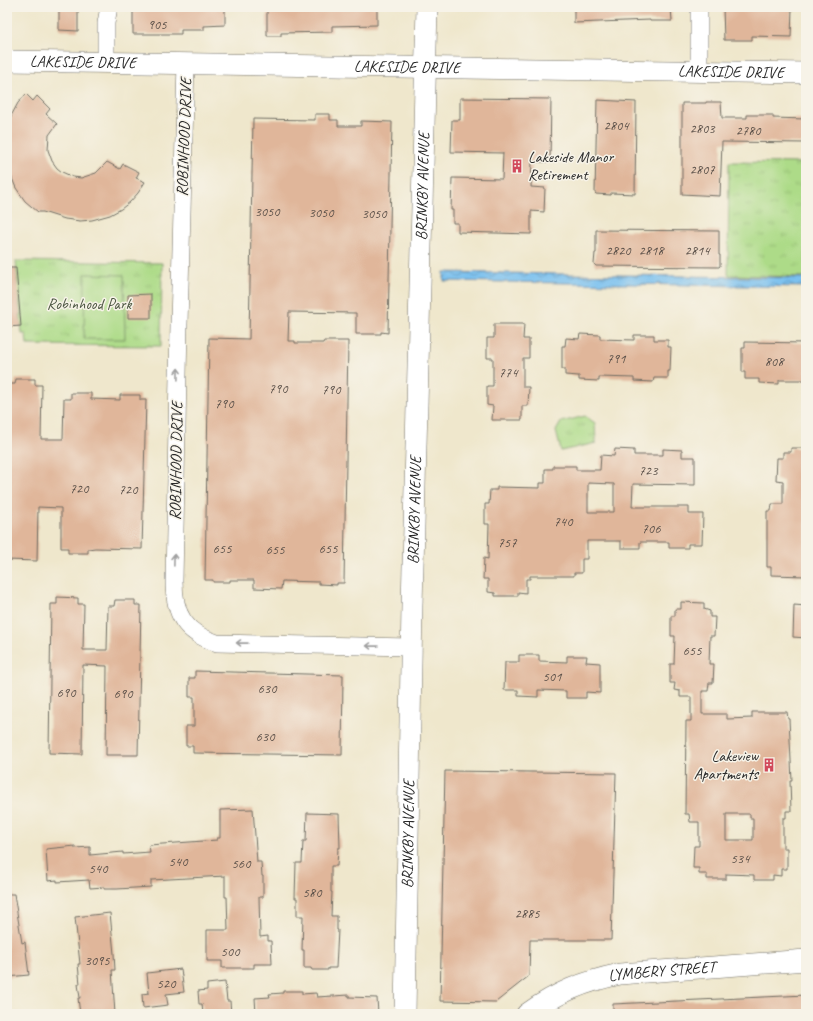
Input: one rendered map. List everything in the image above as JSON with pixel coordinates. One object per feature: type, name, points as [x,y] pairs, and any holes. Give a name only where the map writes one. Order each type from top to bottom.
[{"type":"street","points":[[106,63],[106,23],[109,7]]},
{"type":"street","name":"BRINKBY AVENUE","points":[[405,1014],[411,646],[427,7]]},
{"type":"street","points":[[699,7],[699,71]]},
{"type":"street","name":"LAKESIDE DRIVE","points":[[7,61],[806,73]]},
{"type":"street","name":"ROBINHOOD DRIVE","points":[[186,63],[174,581],[176,608],[183,621],[192,631],[217,643],[411,646]]},
{"type":"street","name":"LYMBERY STREET","points":[[527,1014],[550,998],[571,987],[595,979],[620,974],[806,960]]},
{"type":"green space","points":[[729,162],[806,163],[806,277],[728,275]]},
{"type":"green space","name":"Robinhood Park","points":[[16,261],[162,263],[161,346],[27,345],[26,334],[22,334]]},
{"type":"green space","points":[[85,274],[124,275],[125,339],[84,339]]},
{"type":"green space","points":[[585,416],[595,423],[596,443],[561,451],[556,431],[561,422]]},
{"type":"water","points":[[444,272],[806,278],[806,287],[444,281]]},
{"type":"building","points":[[59,7],[78,7],[78,31],[59,30]]},
{"type":"building","points":[[225,7],[225,25],[204,26],[204,30],[181,30],[181,34],[133,34],[133,8]]},
{"type":"building","points":[[267,7],[377,7],[377,25],[332,26],[332,32],[281,33],[281,36],[267,36]]},
{"type":"building","points":[[574,7],[645,7],[645,9],[671,8],[672,21],[650,20],[574,23]]},
{"type":"building","points":[[723,7],[792,8],[791,37],[752,36],[752,40],[724,40]]},
{"type":"building","points":[[26,94],[33,101],[37,96],[50,109],[46,114],[57,124],[49,135],[48,150],[52,161],[57,168],[73,177],[81,178],[96,173],[107,162],[120,169],[123,164],[139,172],[136,178],[145,182],[130,202],[110,215],[92,220],[80,221],[38,212],[25,201],[16,188],[7,163],[7,128],[10,118],[18,103]]},
{"type":"building","name":"Lakeside Manor Retirement","points":[[460,98],[551,99],[550,162],[532,162],[531,187],[545,188],[544,212],[531,211],[531,234],[458,232],[458,223],[453,223],[453,210],[451,210],[452,178],[502,179],[503,153],[451,152],[452,120],[460,120]]},
{"type":"building","points":[[597,100],[636,102],[635,194],[611,193],[611,195],[595,193]]},
{"type":"building","points":[[721,102],[722,118],[747,118],[747,115],[773,115],[773,118],[806,119],[806,143],[722,142],[720,196],[682,194],[682,103]]},
{"type":"building","points":[[315,114],[330,114],[330,120],[338,120],[338,126],[361,126],[361,121],[392,122],[388,333],[381,332],[381,334],[356,334],[356,313],[289,312],[288,341],[295,341],[295,343],[323,343],[324,341],[348,341],[344,583],[337,583],[337,585],[319,584],[319,582],[282,581],[281,589],[254,588],[254,580],[213,582],[213,580],[205,580],[209,338],[249,339],[253,119],[315,120]]},
{"type":"building","points":[[596,230],[719,231],[720,266],[596,266],[594,264],[596,253]]},
{"type":"building","points":[[7,268],[16,268],[21,326],[7,327]]},
{"type":"building","points":[[151,294],[151,318],[128,318],[128,295]]},
{"type":"building","points":[[494,324],[524,324],[523,339],[529,339],[529,358],[523,358],[523,387],[529,387],[528,406],[522,406],[522,420],[492,420],[493,406],[487,405],[487,386],[493,386],[493,358],[487,358],[487,338],[494,338]]},
{"type":"building","points":[[580,334],[600,335],[600,339],[634,340],[634,335],[654,335],[654,340],[668,340],[668,347],[671,347],[670,371],[668,371],[668,378],[654,378],[653,382],[634,381],[634,378],[599,377],[599,381],[579,380],[579,376],[565,375],[565,369],[562,369],[562,346],[565,346],[566,338],[579,339]]},
{"type":"building","points":[[745,342],[806,343],[806,380],[779,380],[779,384],[759,383],[759,379],[745,379],[745,372],[742,372],[742,348],[745,348]]},
{"type":"building","points":[[16,379],[35,379],[35,385],[42,385],[41,439],[63,439],[64,399],[71,399],[71,393],[91,393],[91,399],[120,400],[120,395],[140,395],[140,400],[146,400],[142,549],[95,548],[88,549],[88,553],[68,553],[68,548],[61,548],[61,508],[38,507],[37,561],[7,560],[8,384],[15,384]]},
{"type":"building","points":[[791,448],[806,448],[806,576],[771,575],[771,567],[767,567],[767,511],[771,511],[772,504],[783,504],[783,481],[776,480],[777,458],[783,458],[783,452],[791,452]]},
{"type":"building","points":[[615,449],[634,450],[634,455],[663,455],[663,449],[682,450],[682,457],[695,457],[695,485],[633,484],[632,507],[689,507],[689,514],[703,514],[702,544],[688,544],[688,548],[669,548],[669,542],[640,542],[640,548],[621,548],[621,541],[587,541],[587,559],[582,559],[582,573],[574,573],[574,576],[530,576],[530,579],[526,579],[526,593],[518,592],[518,596],[495,596],[495,593],[488,592],[488,579],[483,579],[484,558],[488,559],[489,524],[485,524],[485,504],[489,504],[490,490],[497,490],[497,487],[540,488],[540,483],[545,483],[545,469],[553,469],[553,466],[576,466],[576,470],[600,470],[601,455],[614,456]],"holes":[[[588,483],[614,484],[614,512],[588,512]]]},
{"type":"building","points":[[57,597],[78,598],[78,604],[84,604],[83,650],[107,650],[108,606],[114,606],[115,600],[135,600],[135,605],[141,605],[138,755],[106,755],[107,666],[83,665],[82,754],[49,753],[51,604],[57,604]]},
{"type":"building","points":[[681,602],[704,603],[704,609],[710,611],[710,617],[715,617],[714,636],[710,636],[709,664],[714,664],[713,683],[709,683],[708,691],[702,691],[702,714],[727,714],[727,719],[752,718],[752,712],[787,712],[789,719],[792,781],[790,781],[791,811],[786,811],[786,818],[783,818],[783,848],[787,848],[787,869],[781,869],[781,876],[773,875],[773,880],[754,880],[754,875],[726,874],[726,879],[707,879],[707,874],[699,874],[699,868],[693,868],[694,846],[699,846],[699,822],[690,822],[689,814],[685,814],[686,721],[691,721],[691,697],[680,697],[680,691],[674,690],[675,683],[670,683],[670,664],[674,664],[675,636],[671,636],[671,616],[675,616],[675,609],[681,609]],"holes":[[[726,814],[750,814],[750,818],[753,818],[753,840],[726,840]]]},
{"type":"building","points":[[794,605],[806,606],[806,638],[793,637]]},
{"type":"building","points":[[519,655],[539,655],[539,661],[567,662],[567,656],[587,656],[586,662],[600,663],[600,693],[586,692],[586,698],[566,698],[566,691],[538,690],[538,697],[518,696],[518,690],[504,690],[505,662],[519,662]]},
{"type":"building","points":[[195,671],[343,675],[342,755],[193,753],[193,746],[186,746],[186,726],[194,726],[194,697],[189,697],[189,678],[195,678]]},
{"type":"building","points":[[445,771],[616,773],[611,940],[530,940],[529,976],[496,1002],[440,1001]]},
{"type":"building","points":[[253,809],[257,862],[261,862],[263,876],[263,897],[259,897],[260,937],[268,936],[268,941],[271,941],[272,964],[254,964],[254,968],[222,968],[222,961],[207,961],[207,930],[228,930],[225,876],[151,880],[151,887],[117,889],[104,889],[104,887],[90,888],[89,880],[57,882],[57,880],[48,881],[46,849],[75,846],[75,848],[90,847],[90,855],[123,852],[123,854],[150,852],[149,845],[217,840],[217,838],[220,838],[220,810]]},
{"type":"building","points":[[307,813],[339,814],[340,848],[338,848],[337,866],[331,866],[331,916],[337,916],[338,930],[336,968],[328,968],[328,970],[312,970],[311,968],[304,968],[304,950],[302,950],[303,916],[297,916],[297,898],[295,898],[296,863],[302,863],[303,841],[306,841]]},
{"type":"building","points":[[7,894],[14,894],[22,943],[25,942],[29,975],[7,977]]},
{"type":"building","points":[[110,913],[115,970],[112,970],[115,1014],[80,1014],[78,998],[80,998],[78,984],[80,984],[78,964],[80,964],[75,917]]},
{"type":"building","points":[[181,969],[184,992],[166,994],[168,1005],[143,1008],[142,994],[149,993],[147,973]]},
{"type":"building","points":[[225,982],[227,1001],[230,1001],[231,1014],[203,1014],[202,1004],[199,1004],[198,991],[207,990],[207,984]]},
{"type":"building","points":[[283,991],[302,991],[302,994],[316,993],[317,997],[349,995],[349,997],[377,998],[378,1014],[256,1014],[255,998],[270,997],[269,994],[283,993]]},
{"type":"building","points":[[806,995],[806,1014],[613,1014],[613,1004]]},
{"type":"place","name":"Lakeside Manor Retirement","points":[[517,166]]},
{"type":"place","name":"Lakeview Apartments","points":[[769,765]]}]
